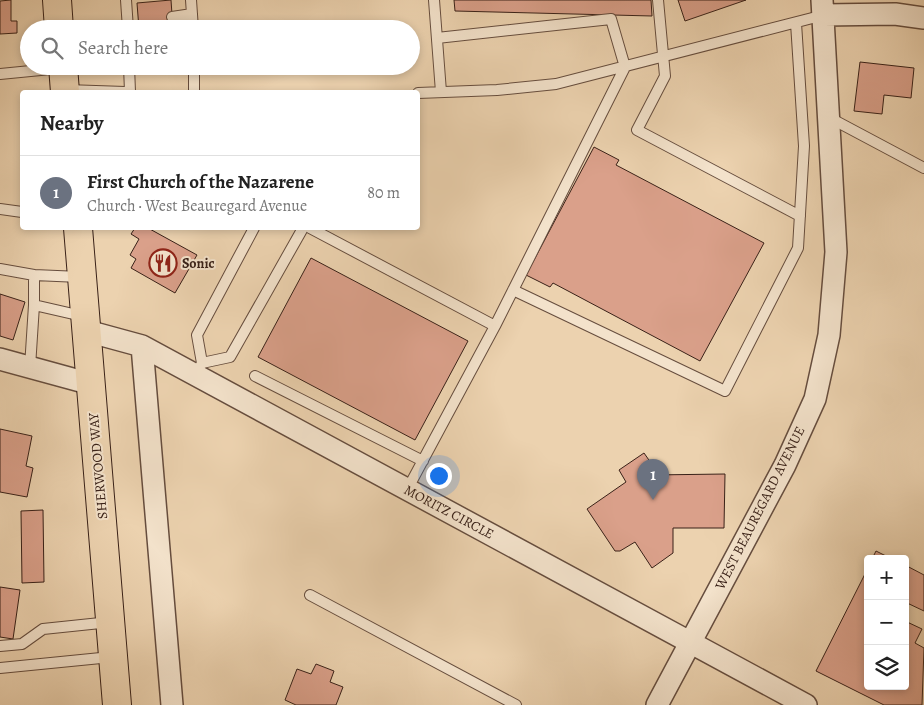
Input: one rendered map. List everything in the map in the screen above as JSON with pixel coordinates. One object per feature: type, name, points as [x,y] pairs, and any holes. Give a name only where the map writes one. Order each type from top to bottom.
[{"type":"main road","points":[[57,0],[58,20]]},
{"type":"main road","name":"SHERWOOD WAY","points":[[78,230],[117,705]]},
{"type":"street","points":[[823,8],[924,18]]},
{"type":"street","name":"WEST BEAUREGARD AVENUE","points":[[657,705],[786,465],[815,400],[829,335],[836,252],[823,8]]},
{"type":"street","name":"MORITZ CIRCLE","points":[[87,324],[199,369],[407,490],[806,705]]},
{"type":"street","points":[[142,346],[172,705]]},
{"type":"street","points":[[0,359],[91,384]]},
{"type":"lane","points":[[126,0],[130,20]]},
{"type":"lane","points":[[191,0],[192,20]]},
{"type":"lane","points":[[434,0],[441,92]]},
{"type":"lane","points":[[658,0],[665,76],[637,130],[800,216]]},
{"type":"lane","points":[[420,94],[556,84],[796,23],[823,8]]},
{"type":"lane","points":[[172,17],[192,14]]},
{"type":"lane","points":[[407,490],[495,326],[625,68],[611,19],[437,38]]},
{"type":"lane","points":[[512,290],[725,391],[798,248],[804,146],[796,23]]},
{"type":"lane","points":[[0,74],[64,79],[116,90]]},
{"type":"lane","points":[[129,75],[130,90]]},
{"type":"lane","points":[[194,75],[194,90]]},
{"type":"lane","points":[[830,118],[924,168]]},
{"type":"lane","points":[[0,209],[20,212]]},
{"type":"lane","points":[[253,230],[197,335],[199,369],[230,357],[302,230]]},
{"type":"lane","points":[[314,230],[495,326]]},
{"type":"lane","points":[[0,269],[34,275],[82,277]]},
{"type":"lane","points":[[30,367],[34,275]]},
{"type":"lane","points":[[34,305],[87,324]]},
{"type":"lane","points":[[255,376],[423,461]]},
{"type":"lane","points":[[310,595],[516,705]]},
{"type":"lane","points":[[0,646],[22,644],[43,629],[110,622]]},
{"type":"lane","points":[[0,668],[113,656]]},
{"type":"building","points":[[11,0],[11,21],[17,21],[17,33],[0,34],[0,1]]},
{"type":"building","points":[[171,0],[172,20],[138,20],[137,3]]},
{"type":"building","points":[[454,0],[651,0],[652,16],[455,11]]},
{"type":"building","points":[[678,0],[746,0],[685,21]]},
{"type":"building","points":[[860,62],[914,68],[911,98],[884,95],[882,114],[854,111]]},
{"type":"building","points":[[594,147],[619,160],[616,165],[764,243],[700,361],[553,283],[550,287],[526,275]]},
{"type":"building","name":"Sonic","points":[[134,230],[152,230],[197,255],[175,293],[131,268],[136,259],[130,255],[139,239],[131,234]]},
{"type":"building","points":[[311,258],[468,341],[415,440],[258,357]]},
{"type":"building","points":[[0,294],[25,302],[13,340],[0,336]]},
{"type":"building","points":[[0,429],[32,436],[26,466],[33,468],[27,497],[0,492]]},
{"type":"building","points":[[644,453],[651,463],[651,475],[725,474],[724,528],[673,528],[673,553],[652,568],[635,542],[620,551],[615,551],[587,509],[626,482],[619,470]]},
{"type":"building","points":[[43,510],[44,582],[22,583],[21,511]]},
{"type":"building","points":[[876,551],[884,555],[874,555]]},
{"type":"building","points":[[909,567],[924,575],[924,611],[909,604]]},
{"type":"building","points":[[864,576],[864,690],[909,690],[909,623],[922,629],[915,643],[924,648],[922,705],[884,705],[816,671]]},
{"type":"building","points":[[0,587],[20,590],[13,639],[0,637]]},
{"type":"building","points":[[316,664],[334,671],[330,682],[343,687],[336,705],[296,705],[285,700],[297,669],[311,674]]},
{"type":"place","name":"Sonic","points":[[163,263]]},
{"type":"place","name":"First Church of the Nazarene","points":[[653,500]]}]
